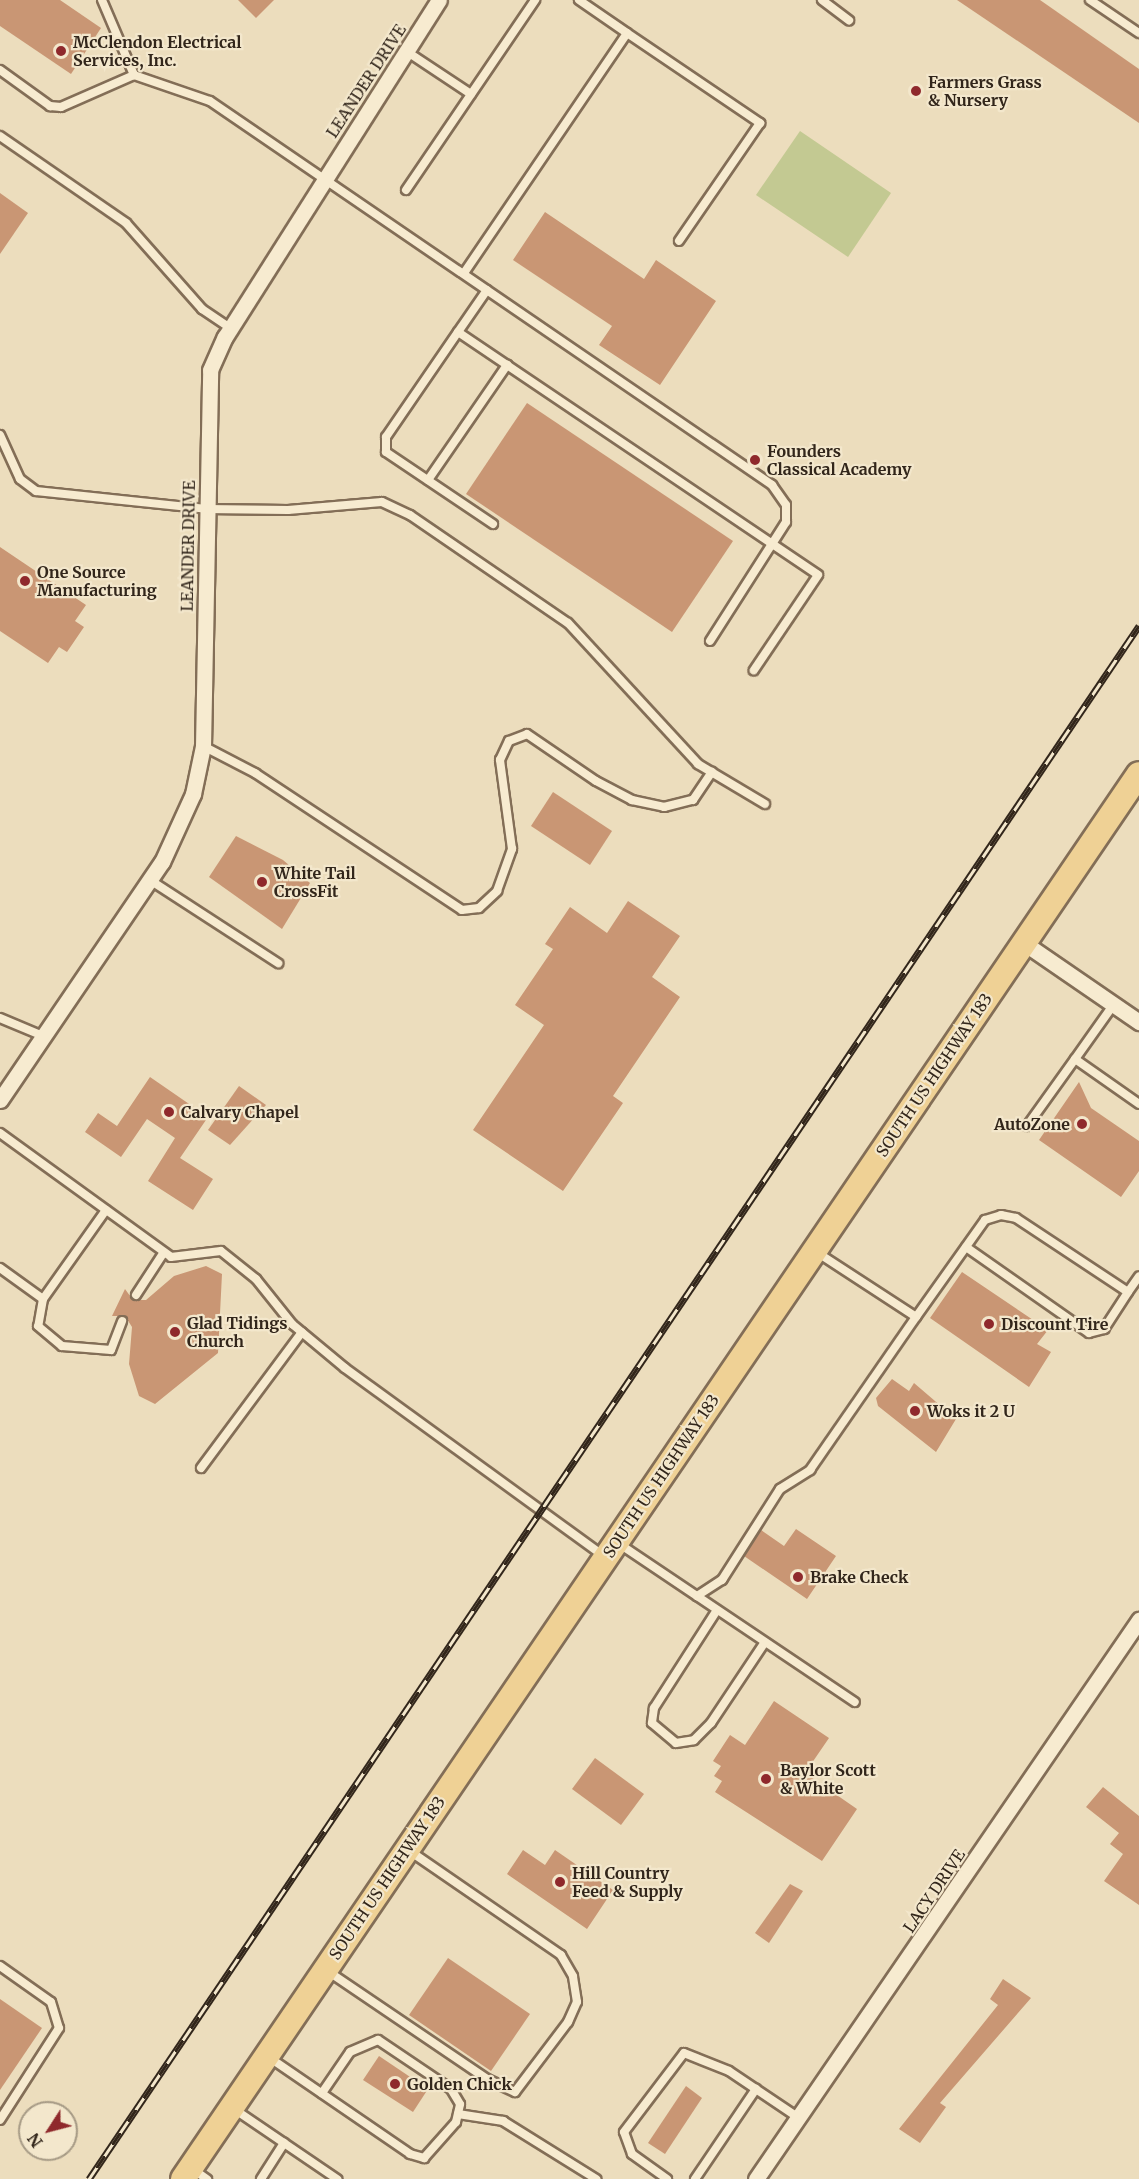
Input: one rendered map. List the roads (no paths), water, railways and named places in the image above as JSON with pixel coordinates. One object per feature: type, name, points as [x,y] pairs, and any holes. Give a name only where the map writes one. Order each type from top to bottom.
[{"type":"main road","name":"SOUTH US HIGHWAY 183","points":[[193,2175],[231,2107],[1139,774]]},
{"type":"street","name":"LEANDER DRIVE","points":[[0,1100],[150,880],[184,818],[203,746],[210,370],[230,328],[439,0]]},
{"type":"street","points":[[1024,943],[1139,1022]]},
{"type":"street","name":"LACY DRIVE","points":[[756,2179],[1139,1620]]},
{"type":"lane","points":[[102,0],[134,75]]},
{"type":"lane","points":[[406,190],[535,0]]},
{"type":"lane","points":[[579,0],[760,123],[679,241]]},
{"type":"lane","points":[[822,0],[849,20]]},
{"type":"lane","points":[[1090,0],[1139,33]]},
{"type":"lane","points":[[464,273],[627,33]]},
{"type":"lane","points":[[406,51],[471,94]]},
{"type":"lane","points":[[0,70],[50,106],[61,107],[134,75],[210,101],[772,485],[786,514],[773,543],[710,641]]},
{"type":"lane","points":[[0,136],[126,223],[202,309],[230,328]]},
{"type":"lane","points":[[487,290],[386,437],[386,452],[493,524]]},
{"type":"lane","points":[[458,332],[818,575],[754,670]]},
{"type":"lane","points":[[428,480],[507,365]]},
{"type":"lane","points":[[0,435],[20,479],[36,491],[206,509],[288,510],[382,502],[410,515],[568,622],[698,764],[765,804]]},
{"type":"lane","points":[[203,746],[255,773],[462,910],[479,908],[497,891],[512,849],[500,760],[509,741],[527,734],[596,781],[632,800],[664,807],[693,800],[712,772]]},
{"type":"lane","points":[[150,880],[278,963]]},
{"type":"lane","points":[[1027,1126],[1114,1004]]},
{"type":"lane","points":[[0,1018],[43,1036]]},
{"type":"lane","points":[[1075,1059],[1139,1104]]},
{"type":"lane","points":[[0,1133],[171,1257],[221,1251],[256,1279],[302,1332],[611,1550],[697,1596],[855,1702]]},
{"type":"lane","points":[[106,1210],[43,1299],[38,1326],[62,1346],[111,1350],[122,1322]]},
{"type":"lane","points":[[697,1596],[722,1580],[780,1489],[810,1470],[985,1220],[1016,1218],[1128,1292]]},
{"type":"lane","points":[[966,1247],[1089,1333],[1104,1329],[1139,1276]]},
{"type":"lane","points":[[814,1250],[916,1317]]},
{"type":"lane","points":[[136,1295],[164,1252]]},
{"type":"lane","points":[[0,1268],[43,1299]]},
{"type":"lane","points":[[201,1467],[302,1332]]},
{"type":"lane","points":[[717,1610],[654,1708],[652,1723],[676,1743],[694,1740],[711,1723],[765,1642]]},
{"type":"lane","points":[[325,1970],[515,2092],[568,2022],[577,2002],[573,1976],[561,1955],[407,1849]]},
{"type":"lane","points":[[0,1966],[51,2002],[59,2028],[0,2120]]},
{"type":"lane","points":[[267,2055],[410,2154],[424,2158],[435,2151],[458,2114],[460,2104],[451,2089],[378,2040],[350,2052],[322,2093]]},
{"type":"lane","points":[[667,2179],[632,2154],[624,2132],[676,2060],[696,2054],[756,2089],[798,2118]]},
{"type":"lane","points":[[695,2179],[756,2089]]},
{"type":"lane","points":[[231,2107],[337,2179]]},
{"type":"lane","points":[[458,2114],[503,2121],[596,2179]]},
{"type":"lane","points":[[261,2179],[284,2143]]},
{"type":"railway","points":[[89,2179],[1139,626]]},
{"type":"place","name":"McClendon Electrical Services, Inc.","points":[[61,51]]},
{"type":"place","name":"Farmers Grass & Nursery","points":[[916,91]]},
{"type":"place","name":"Founders Classical Academy","points":[[755,460]]},
{"type":"place","name":"One Source Manufacturing","points":[[25,581]]},
{"type":"place","name":"White Tail CrossFit","points":[[262,882]]},
{"type":"place","name":"Calvary Chapel","points":[[169,1112]]},
{"type":"place","name":"AutoZone","points":[[1082,1124]]},
{"type":"place","name":"Discount Tire","points":[[989,1324]]},
{"type":"place","name":"Glad Tidings Church","points":[[175,1332]]},
{"type":"place","name":"Woks it 2 U","points":[[915,1411]]},
{"type":"place","name":"Brake Check","points":[[798,1577]]},
{"type":"place","name":"Baylor Scott & White","points":[[766,1779]]},
{"type":"place","name":"Hill Country Feed & Supply","points":[[560,1882]]},
{"type":"place","name":"Golden Chick","points":[[395,2084]]}]
